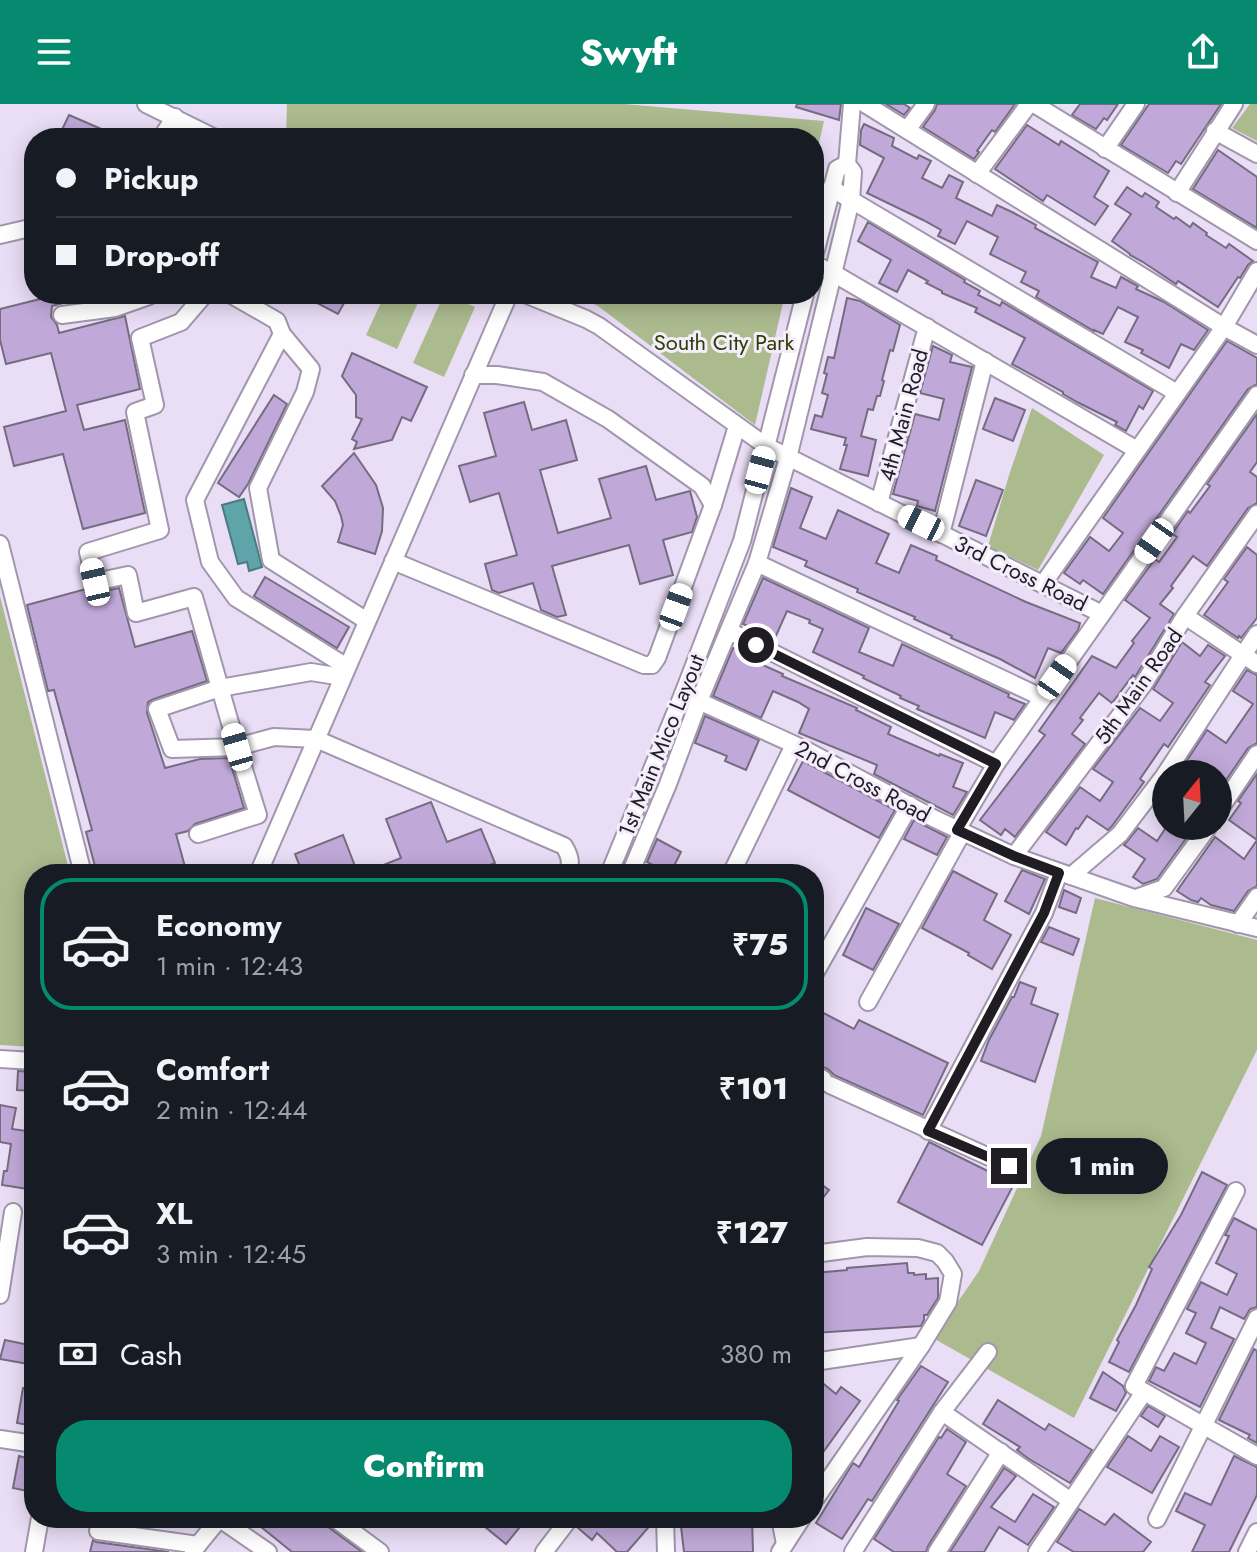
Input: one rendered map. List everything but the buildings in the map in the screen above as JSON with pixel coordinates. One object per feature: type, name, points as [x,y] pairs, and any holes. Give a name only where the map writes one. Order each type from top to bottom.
[{"type":"street","points":[[146,104],[196,128]]},
{"type":"street","name":"1st Main Mico Layout","points":[[634,864],[757,563],[788,458],[851,200],[853,172],[847,164],[852,104]]},
{"type":"street","points":[[865,104],[1257,345]]},
{"type":"street","points":[[907,130],[926,104]]},
{"type":"street","points":[[977,174],[1032,104],[1257,241]]},
{"type":"street","points":[[1105,149],[1136,104]]},
{"type":"street","points":[[1177,193],[1234,104]]},
{"type":"street","points":[[168,128],[175,117]]},
{"type":"street","points":[[1215,131],[1257,154]]},
{"type":"street","name":"1st Main Mico Layout","points":[[824,216],[837,169],[847,164]]},
{"type":"street","points":[[831,188],[1177,393]]},
{"type":"street","points":[[0,235],[24,229]]},
{"type":"street","points":[[824,269],[1137,450]]},
{"type":"street","points":[[1043,584],[1224,327],[1257,271]]},
{"type":"street","points":[[62,315],[126,304]]},
{"type":"street","points":[[196,304],[181,322],[140,338],[155,405],[135,412],[160,530],[88,552],[95,582],[128,575],[136,613],[194,597],[258,815],[198,834]]},
{"type":"street","points":[[247,304],[277,321],[282,334],[311,369],[305,392],[258,488],[271,560],[367,621]]},
{"type":"street","points":[[262,864],[505,304]]},
{"type":"street","name":"3rd Cross Road","points":[[549,304],[599,326],[766,446],[1102,614]]},
{"type":"street","name":"1st Main Mico Layout","points":[[613,864],[742,541],[802,304]]},
{"type":"street","name":"4th Main Road","points":[[879,503],[927,327]]},
{"type":"street","points":[[282,334],[195,500],[210,562],[236,598],[345,672]]},
{"type":"street","points":[[941,534],[985,361]]},
{"type":"street","points":[[473,375],[543,382],[608,419],[702,486],[713,505]]},
{"type":"street","points":[[868,1002],[996,764],[1257,395]]},
{"type":"street","points":[[393,561],[644,665],[652,665],[713,505],[737,426]]},
{"type":"street","name":"5th Main Road","points":[[1014,856],[1143,685],[1185,616],[1256,516]]},
{"type":"street","points":[[0,544],[80,864]]},
{"type":"street","points":[[757,563],[1043,698]]},
{"type":"street","points":[[1185,616],[1257,664]]},
{"type":"street","points":[[729,631],[996,764]]},
{"type":"street","points":[[928,1131],[1065,874],[1120,834],[1164,776],[1257,634]]},
{"type":"street","points":[[345,672],[311,672],[220,688],[157,709],[172,749],[237,747],[274,737],[316,739],[564,846],[570,864]]},
{"type":"street","name":"2nd Cross Road","points":[[683,694],[794,745],[1014,856],[1134,898],[1257,928]]},
{"type":"street","points":[[736,864],[794,745]]},
{"type":"street","points":[[1232,791],[1257,754]]},
{"type":"street","points":[[824,957],[910,805]]},
{"type":"street","points":[[1134,898],[1164,888],[1199,840]]},
{"type":"street","points":[[1238,924],[1257,897]]},
{"type":"street","points":[[0,1059],[24,1060]]},
{"type":"street","points":[[824,1080],[928,1131],[1009,1166]]},
{"type":"street","points":[[1037,1552],[1139,1389],[1236,1191]]},
{"type":"street","points":[[0,1295],[13,1212]]},
{"type":"street","points":[[824,1253],[867,1247],[918,1248],[937,1253],[953,1274],[948,1302],[824,1487]]},
{"type":"street","points":[[1157,1519],[1257,1318]]},
{"type":"street","points":[[824,1361],[921,1346]]},
{"type":"street","points":[[853,1552],[942,1412],[988,1352]]},
{"type":"street","points":[[1139,1389],[1257,1456]]},
{"type":"street","points":[[942,1412],[1071,1501]]},
{"type":"street","points":[[0,1439],[24,1443]]},
{"type":"street","points":[[937,1552],[1001,1452]]},
{"type":"street","points":[[34,1552],[38,1528]]},
{"type":"street","points":[[98,1531],[195,1548],[212,1528]]},
{"type":"street","points":[[234,1528],[268,1552]]},
{"type":"street","points":[[348,1528],[380,1552]]},
{"type":"street","points":[[544,1552],[556,1528]]},
{"type":"street","points":[[665,1528],[666,1552]]},
{"type":"street","points":[[781,1528],[782,1548]]},
{"type":"street","points":[[782,1548],[795,1528]]},
{"type":"street","points":[[1247,1552],[1257,1532]]},
{"type":"green space","points":[[287,104],[624,104],[824,121],[822,128],[286,128]]},
{"type":"green space","points":[[1250,104],[1257,104],[1257,141],[1232,128]]},
{"type":"green space","points":[[380,304],[417,304],[397,349],[366,335]]},
{"type":"green space","points":[[440,304],[475,307],[444,377],[413,363]]},
{"type":"green space","name":"South City Park","points":[[594,304],[783,304],[755,425]]},
{"type":"green space","points":[[1032,408],[1104,455],[1038,570],[988,546]]},
{"type":"green space","points":[[0,596],[67,864],[24,864],[24,1046],[0,1045]]},
{"type":"green space","points":[[1095,898],[1257,940],[1257,1050],[1074,1418],[933,1338],[979,1271],[1041,1136]]},
{"type":"shaded area","points":[[244,499],[262,567],[249,571],[247,562],[238,564],[222,505]]},
{"type":"route","points":[[756,645],[996,764],[957,830],[1059,873],[1044,913],[928,1131],[1009,1166]]}]
